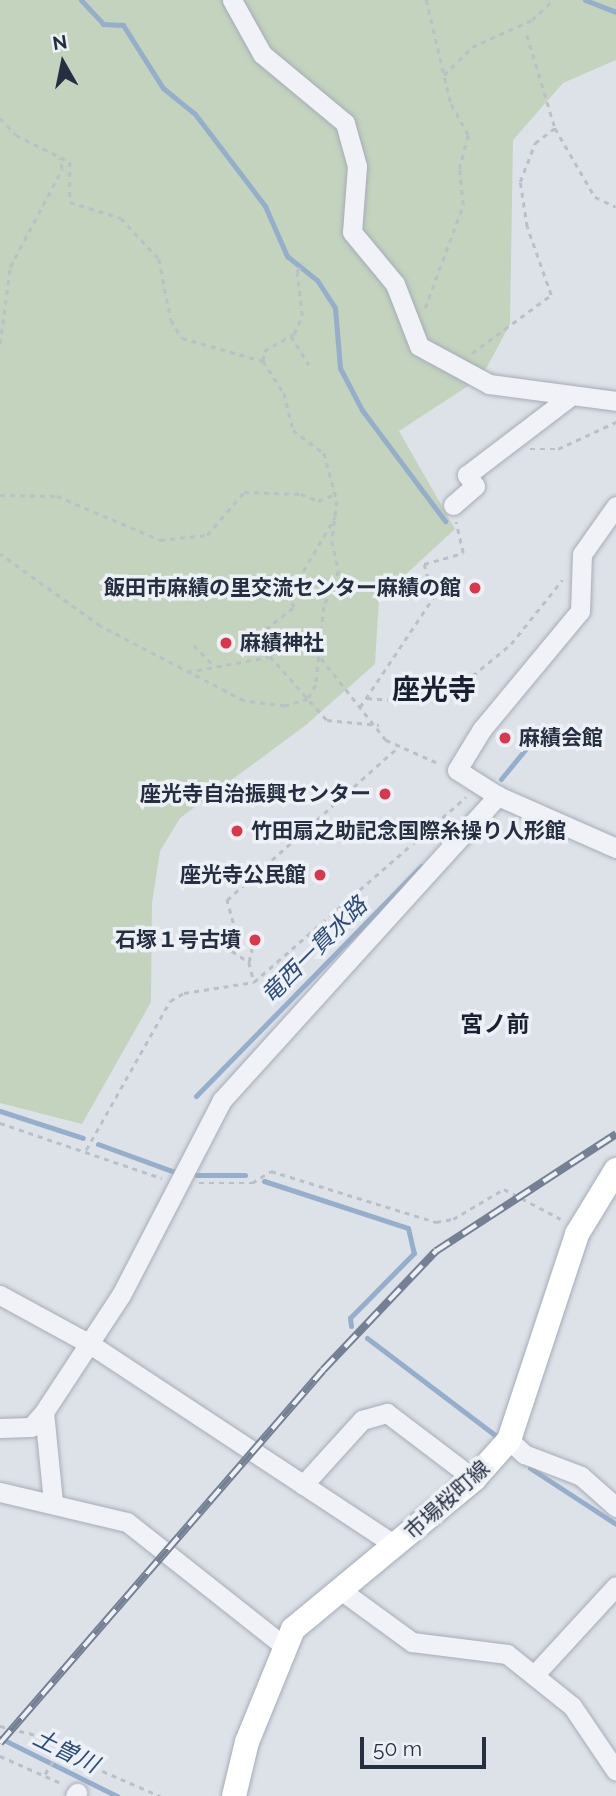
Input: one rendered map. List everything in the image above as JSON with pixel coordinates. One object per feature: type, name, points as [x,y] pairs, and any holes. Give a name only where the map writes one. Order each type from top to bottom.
[{"type":"main road","name":"市場桜町線","points":[[234,1796],[284,1646],[293,1629],[474,1479],[509,1440],[577,1234],[616,1170]]},
{"type":"street","points":[[232,0],[262,54],[345,123],[357,166],[352,232],[395,284],[419,346],[462,374],[568,398],[616,401]]},
{"type":"street","points":[[453,505],[475,486],[467,475],[509,449],[568,398]]},
{"type":"street","points":[[616,506],[582,554],[580,611],[482,729],[457,770],[498,796],[616,848]]},
{"type":"street","points":[[0,1428],[31,1427],[44,1412],[90,1343],[222,1100],[498,796]]},
{"type":"street","points":[[0,1295],[90,1343],[396,1546]]},
{"type":"street","points":[[44,1412],[53,1503]]},
{"type":"street","points":[[303,1485],[362,1420],[387,1413],[474,1479]]},
{"type":"street","points":[[509,1440],[524,1454],[581,1476],[616,1507]]},
{"type":"street","points":[[0,1492],[127,1522],[155,1538],[284,1646]]},
{"type":"street","points":[[536,1673],[616,1586]]},
{"type":"street","points":[[342,1591],[412,1642],[507,1654],[536,1673],[572,1706],[616,1771]]},
{"type":"path","points":[[426,0],[444,75],[468,135],[460,164],[463,205],[426,302],[427,320]]},
{"type":"path","points":[[444,75],[472,47],[532,20],[553,0]]},
{"type":"path","points":[[527,35],[555,128],[595,197],[616,207]]},
{"type":"path","points":[[0,118],[60,158],[71,162],[70,202],[121,218],[159,259],[171,320],[182,338],[263,361],[284,393],[293,430],[324,453],[336,494],[337,515],[332,541],[337,583],[324,607],[320,655],[308,699]]},
{"type":"path","points":[[462,374],[458,362],[551,295],[527,228],[520,182],[534,143],[555,128]]},
{"type":"path","points":[[0,344],[10,267],[62,169],[60,158]]},
{"type":"path","points":[[263,361],[272,343],[291,336],[302,316],[297,272],[302,262]]},
{"type":"path","points":[[291,336],[309,365]]},
{"type":"path","points":[[509,449],[558,449],[616,422]]},
{"type":"path","points":[[0,495],[57,496],[90,506],[126,530],[172,540],[207,535],[244,492],[300,494],[318,501],[336,494]]},
{"type":"path","points":[[360,707],[433,598],[424,564],[463,553],[453,505]]},
{"type":"path","points":[[243,648],[295,607],[288,597],[337,515]]},
{"type":"path","points":[[0,554],[100,626],[244,701],[285,706],[308,699]]},
{"type":"path","points":[[367,698],[415,702],[466,682],[511,645],[553,598],[565,575]]},
{"type":"path","points":[[270,626],[270,656],[327,720],[379,725]]},
{"type":"path","points":[[257,636],[270,651]]},
{"type":"path","points":[[194,645],[215,667]]},
{"type":"path","points":[[320,655],[330,677],[398,747],[457,770]]},
{"type":"path","points":[[187,672],[270,656]]},
{"type":"path","points":[[205,949],[233,923],[227,900],[398,747]]},
{"type":"path","points":[[86,1150],[170,1001],[184,992],[254,982],[478,785]]},
{"type":"path","points":[[215,940],[249,962]]},
{"type":"path","points":[[252,948],[249,962],[254,982]]},
{"type":"path","points":[[0,1123],[86,1150],[178,1184],[252,1183],[271,1171],[436,1222],[453,1219],[504,1189],[548,1210],[577,1234]]},
{"type":"path","points":[[0,1726],[64,1742],[75,1759],[160,1796]]},
{"type":"path","points":[[45,1774],[64,1742]]},
{"type":"path","points":[[0,1756],[45,1774],[76,1795]]},
{"type":"green space","points":[[0,0],[616,0],[616,60],[563,83],[513,140],[510,324],[487,367],[468,386],[399,431],[455,529],[379,599],[375,664],[306,725],[180,818],[160,851],[152,903],[151,1002],[82,1124],[0,1103]]},
{"type":"waterway","points":[[81,0],[103,24],[123,25],[163,88],[195,114],[265,206],[287,256],[317,280],[335,308],[340,368],[362,410],[445,521]]},
{"type":"waterway","points":[[585,0],[616,12]]},
{"type":"waterway","name":"竜西一貫水路","points":[[501,779],[542,729]]},
{"type":"waterway","name":"竜西一貫水路","points":[[196,1096],[421,866]]},
{"type":"waterway","points":[[0,1111],[83,1138]]},
{"type":"waterway","points":[[98,1144],[175,1172]]},
{"type":"waterway","points":[[196,1175],[245,1175]]},
{"type":"waterway","points":[[264,1181],[408,1228],[414,1253],[350,1318],[351,1326]]},
{"type":"waterway","points":[[367,1338],[495,1435]]},
{"type":"waterway","points":[[530,1468],[616,1524]]},
{"type":"waterway","name":"土曽川","points":[[0,1738],[117,1796]]},
{"type":"railway","points":[[0,1743],[323,1370],[436,1251],[616,1134]]},
{"type":"place","name":"飯田市麻績の里交流センター麻績の館","points":[[475,588]]},
{"type":"place","name":"麻績神社","points":[[226,643]]},
{"type":"place","name":"麻績会館","points":[[505,738]]},
{"type":"place","name":"座光寺自治振興センター","points":[[385,794]]},
{"type":"place","name":"竹田扇之助記念国際糸操り人形館","points":[[237,831]]},
{"type":"place","name":"座光寺公民館","points":[[320,875]]},
{"type":"place","name":"石塚１号古墳","points":[[255,940]]},
{"type":"district","name":"座光寺","points":[[434,690]]},
{"type":"district","name":"宮ノ前","points":[[495,1024]]}]
